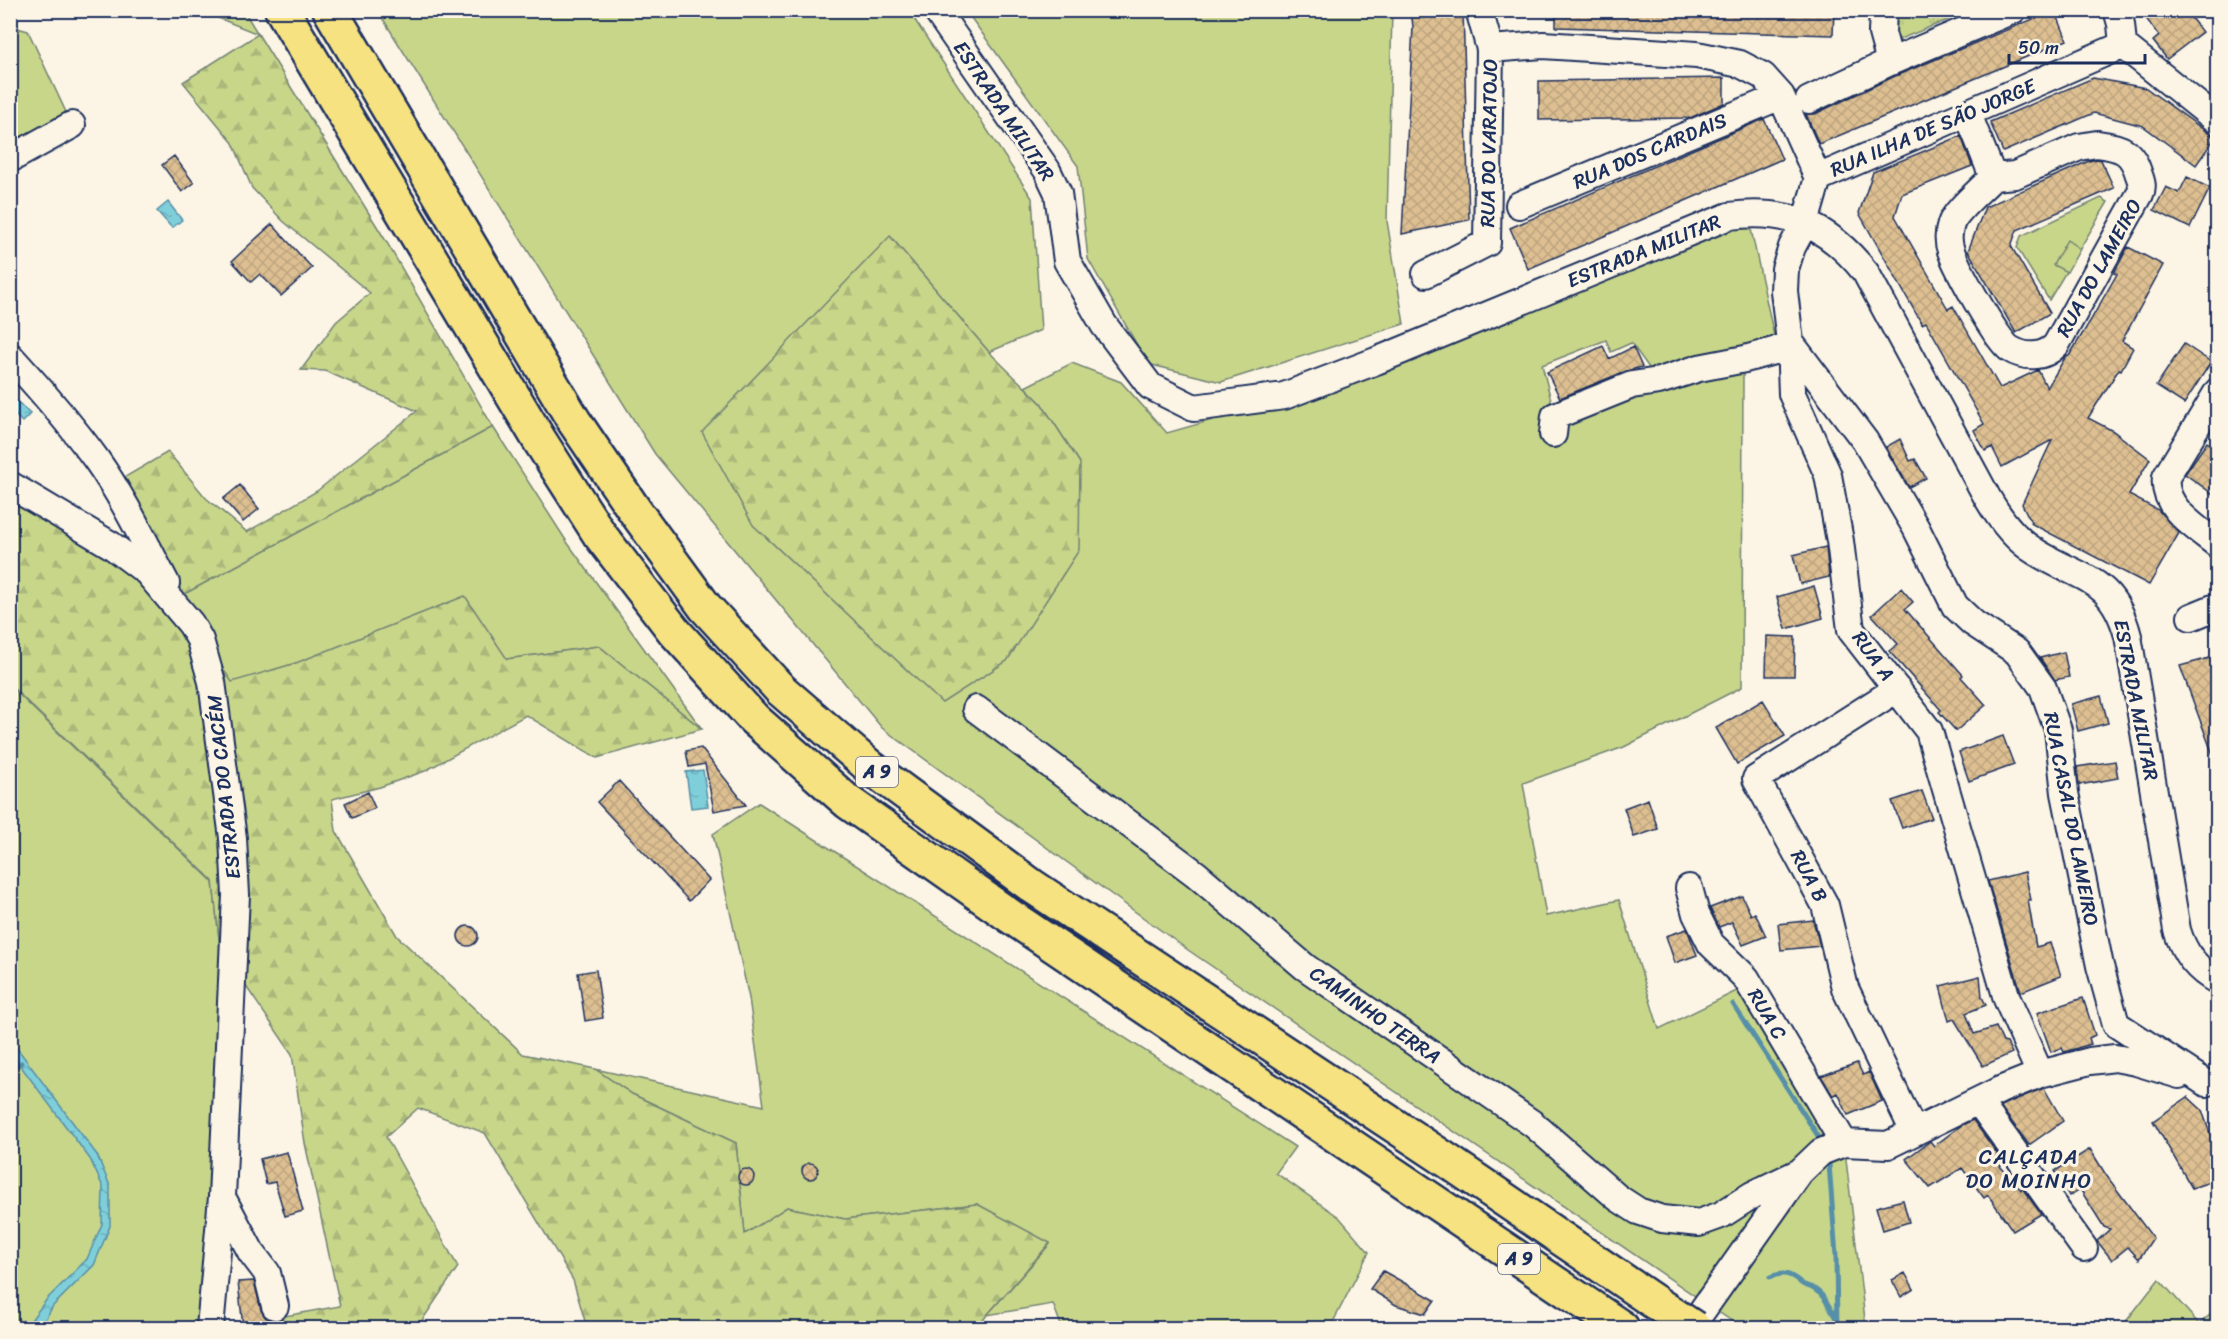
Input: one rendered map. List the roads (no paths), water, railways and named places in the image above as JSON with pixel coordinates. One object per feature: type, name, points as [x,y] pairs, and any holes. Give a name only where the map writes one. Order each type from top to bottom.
[{"type":"highway","name":"A 9","points":[[282,10],[540,441],[600,535],[674,631],[754,719],[848,802],[1010,916],[1622,1329]]},
{"type":"highway","name":"A 9","points":[[330,10],[574,421],[635,511],[705,607],[781,690],[870,767],[1032,886],[1442,1157],[1692,1329]]},
{"type":"street","name":"ESTRADA MILITAR","points":[[936,10],[1047,170],[1058,194],[1066,261],[1104,325],[1150,386],[1194,408],[1284,396],[1387,357],[1729,216],[1761,213],[1805,223],[1840,243],[1866,273],[1987,497],[2005,525],[2034,552],[2086,577],[2103,588],[2119,610],[2128,636],[2177,930],[2183,948],[2193,962],[2217,981]]},
{"type":"street","name":"RUA DO VARATOJO","points":[[1426,274],[1487,243],[1490,49],[1479,10]]},
{"type":"street","points":[[1883,10],[1882,33],[1890,62]]},
{"type":"street","points":[[1809,100],[1890,62],[2013,10]]},
{"type":"street","points":[[2117,10],[2123,45],[2217,121]]},
{"type":"street","points":[[1490,49],[1543,45],[1697,55],[1740,64],[1763,76],[1781,96],[1818,178]]},
{"type":"street","name":"RUA ILHA DE SÃO JORGE","points":[[1805,223],[1818,178],[2123,45]]},
{"type":"street","name":"RUA DOS CARDAIS","points":[[1519,205],[1781,96]]},
{"type":"street","points":[[1968,114],[1993,177]]},
{"type":"street","points":[[10,159],[72,125]]},
{"type":"street","name":"RUA DO LAMEIRO","points":[[2097,144],[2119,148],[2132,156],[2143,186],[2062,335],[2052,350],[2041,354],[2031,356],[2011,350],[2005,345],[1951,252],[1949,233],[1955,216],[1993,177],[2015,174],[2079,147],[2097,144]]},
{"type":"street","name":"RUA A","points":[[1805,223],[1792,247],[1785,269],[1784,291],[1790,342],[1792,394],[1828,475],[1840,541],[1851,630],[1929,731],[2007,999],[2040,1074]]},
{"type":"street","points":[[1553,434],[1556,416],[1632,385],[1659,381],[1699,368],[1745,359],[1777,350],[1790,342]]},
{"type":"street","name":"RUA CASAL DO LAMEIRO","points":[[1790,342],[1865,441],[1916,528],[1955,606],[1973,623],[2017,652],[2043,688],[2058,730],[2065,793],[2100,966],[2116,1024],[2212,1084]]},
{"type":"street","points":[[10,356],[96,459],[139,531],[180,609]]},
{"type":"street","points":[[2217,391],[2166,477],[2165,487],[2178,511],[2217,545]]},
{"type":"street","name":"ESTRADA DO CACÉM","points":[[10,485],[120,552],[147,572],[180,609],[200,640],[212,682],[233,838],[236,894],[222,1197],[210,1329]]},
{"type":"street","points":[[2191,617],[2217,606]]},
{"type":"street","name":"RUA B","points":[[1897,689],[1756,779],[1825,905],[1845,988],[1914,1132]]},
{"type":"street","name":"CAMINHO TERRA","points":[[976,709],[1196,874],[1305,967],[1533,1124],[1618,1198],[1638,1211],[1662,1219],[1699,1222],[1721,1215],[1752,1195],[1800,1172]]},
{"type":"street","name":"RUA C","points":[[1689,888],[1696,914],[1711,944],[1746,978],[1844,1143]]},
{"type":"street","points":[[1692,1329],[1800,1172],[1821,1152],[1844,1143],[1888,1145],[2040,1074],[2090,1061],[2115,1059],[2136,1062],[2212,1084]]},
{"type":"street","points":[[1978,1101],[2084,1248]]},
{"type":"street","points":[[222,1197],[251,1252],[267,1273],[274,1306]]},
{"type":"water","points":[[168,202],[182,220],[172,228],[157,211]]},
{"type":"water","points":[[11,395],[30,414],[22,422],[11,411]]},
{"type":"water","points":[[703,770],[708,806],[691,808],[686,772]]},
{"type":"water","points":[[11,1040],[97,1155],[110,1186],[110,1226],[94,1265],[53,1306],[40,1328],[25,1328],[47,1299],[87,1259],[102,1224],[103,1187],[90,1159],[11,1053]]},
{"type":"waterway","points":[[1733,1004],[1818,1136]]},
{"type":"waterway","points":[[10,1070],[21,1063]]},
{"type":"waterway","points":[[1829,1164],[1836,1256],[1837,1328]]},
{"type":"waterway","points":[[1770,1277],[1787,1274],[1814,1289],[1824,1299],[1837,1320]]},
{"type":"district","name":"CALÇADA DO MOINHO","points":[[2029,1169]]}]
